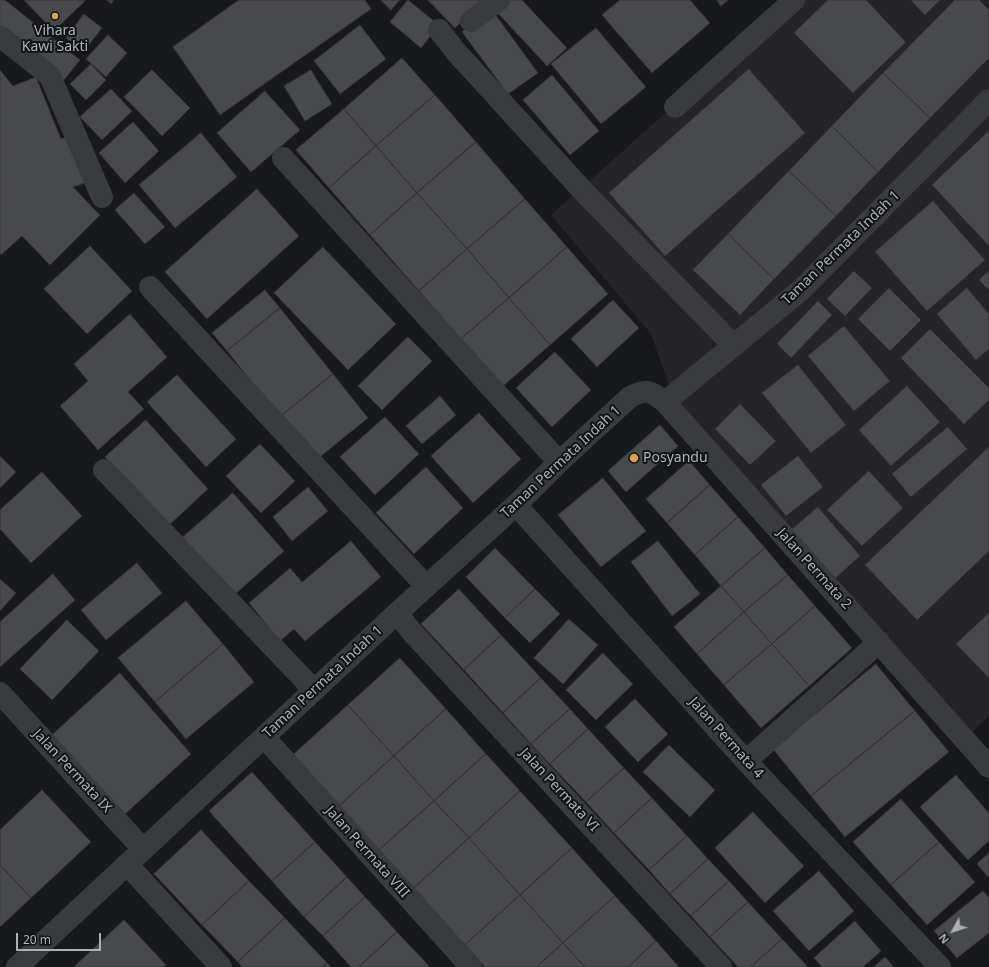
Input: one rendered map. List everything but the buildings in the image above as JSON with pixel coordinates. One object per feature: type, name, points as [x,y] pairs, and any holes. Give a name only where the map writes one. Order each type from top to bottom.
[{"type":"street","points":[[471,21],[499,0]]},
{"type":"street","points":[[675,107],[794,0]]},
{"type":"street","points":[[438,30],[457,53],[584,192],[734,346]]},
{"type":"street","points":[[0,36],[50,76],[102,197]]},
{"type":"street","name":"Taman Permata Indah 1","points":[[665,402],[801,290],[989,100]]},
{"type":"street","points":[[283,158],[559,462]]},
{"type":"street","points":[[150,287],[426,586]]},
{"type":"street","name":"Jalan Permata 2","points":[[630,396],[640,392],[651,392],[665,402],[989,767]]},
{"type":"street","name":"Taman Permata Indah 1","points":[[16,967],[426,586],[516,505],[559,462],[630,396]]},
{"type":"street","points":[[104,470],[314,690]]},
{"type":"street","name":"Jalan Permata 4","points":[[516,505],[746,761],[940,967]]},
{"type":"street","name":"Jalan Permata VI","points":[[397,613],[412,632],[721,967]]},
{"type":"street","points":[[746,761],[879,642]]},
{"type":"street","name":"Jalan Permata IX","points":[[0,693],[143,849]]},
{"type":"street","name":"Jalan Permata VIII","points":[[264,737],[471,967]]},
{"type":"street","points":[[126,866],[221,967]]},
{"type":"shaded area","points":[[792,0],[989,0],[989,716],[969,735],[683,425],[651,334],[551,215]]},
{"type":"place","name":"Vihara Kawi Sakti","points":[[55,16]]},
{"type":"place","name":"Posyandu","points":[[634,458]]}]
